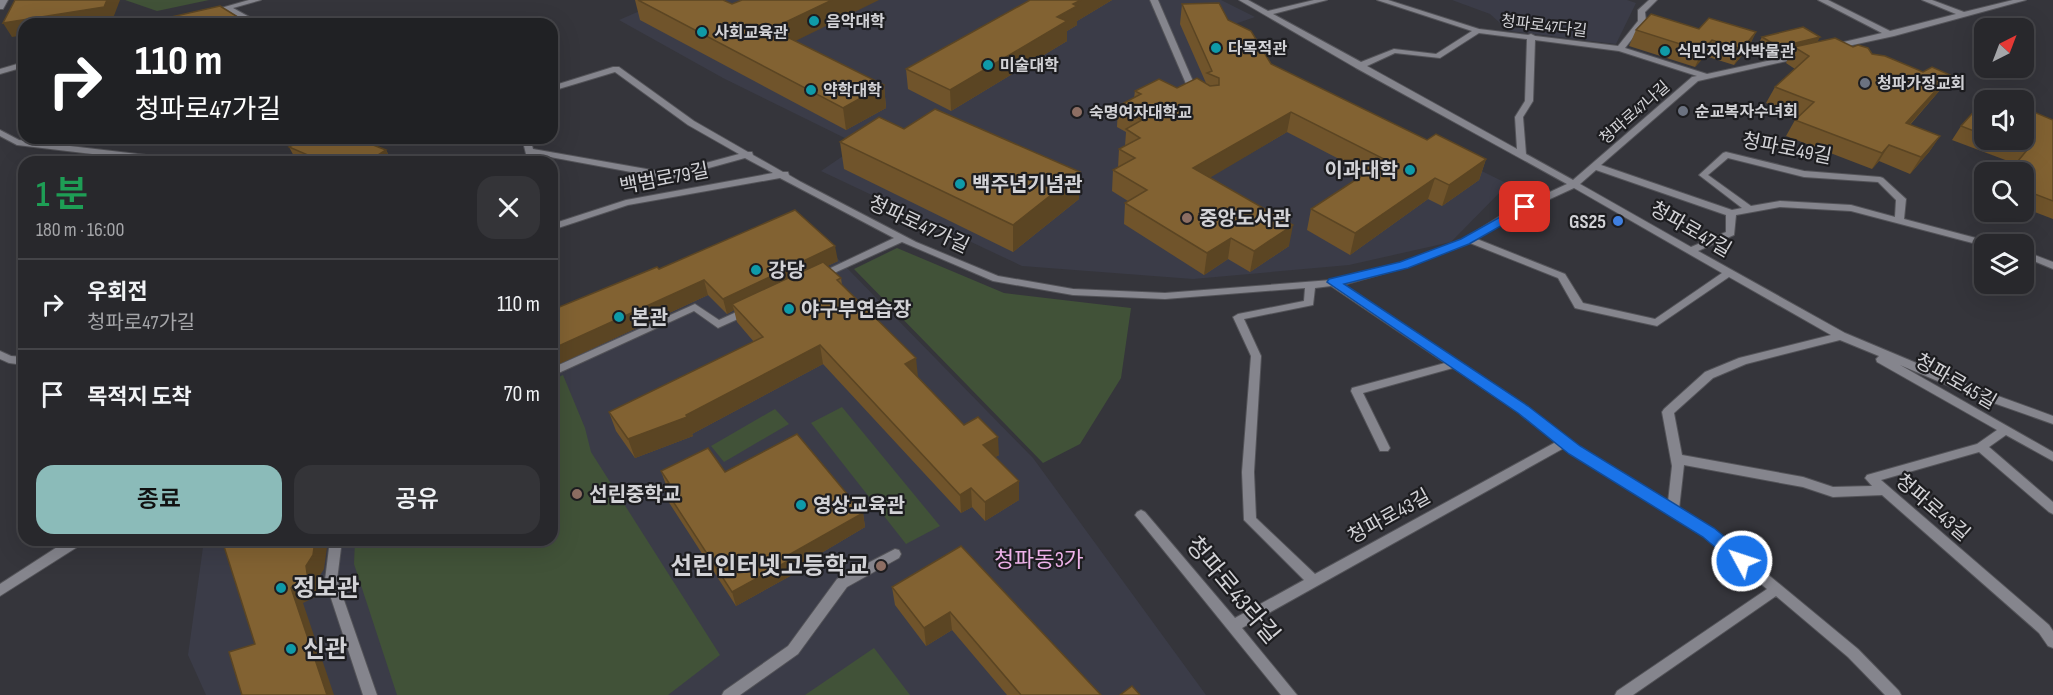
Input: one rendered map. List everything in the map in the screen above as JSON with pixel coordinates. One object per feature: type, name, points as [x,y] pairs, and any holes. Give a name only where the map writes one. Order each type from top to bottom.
[{"type":"street","points":[[0,7],[4,0]]},
{"type":"street","points":[[204,14],[257,0]]},
{"type":"street","points":[[1154,0],[1192,92],[1202,97]]},
{"type":"street","name":"청파로47길","points":[[1243,0],[1841,336],[1972,391],[2053,420]]},
{"type":"street","points":[[1268,13],[1323,0]]},
{"type":"street","name":"청파로47다길","points":[[1381,0],[1478,31],[1620,49],[1705,76]]},
{"type":"street","points":[[1620,49],[1642,21],[1641,12],[1653,0]]},
{"type":"street","points":[[1822,0],[1891,34]]},
{"type":"street","points":[[1926,0],[1965,15]]},
{"type":"street","points":[[1821,50],[2020,0]]},
{"type":"street","points":[[227,8],[246,18]]},
{"type":"street","points":[[1359,66],[1394,51],[1437,56],[1478,31]]},
{"type":"street","points":[[1522,155],[1519,117],[1529,101],[1531,36]]},
{"type":"street","name":"청파로47나길","points":[[1574,184],[1695,79],[1810,52]]},
{"type":"street","points":[[0,72],[18,66]]},
{"type":"street","name":"청파로47가길","points":[[558,87],[616,69],[691,123],[902,238],[996,279],[1073,292],[1165,296],[1333,282],[1404,265],[1469,239],[1508,215],[1574,184]]},
{"type":"street","points":[[0,133],[18,142]]},
{"type":"street","points":[[33,144],[131,156]]},
{"type":"street","points":[[528,144],[531,156]]},
{"type":"street","points":[[530,151],[558,156]]},
{"type":"street","points":[[558,156],[669,176],[748,154]]},
{"type":"street","name":"청파로49길","points":[[1749,209],[1703,175],[1726,155],[1804,174],[1880,180],[1901,199],[1899,220]]},
{"type":"street","points":[[1594,166],[1731,213],[1780,204],[1851,208],[1974,240]]},
{"type":"street","name":"백범로79길","points":[[558,225],[626,203],[785,174]]},
{"type":"street","points":[[1689,250],[1731,233],[1731,213]]},
{"type":"street","points":[[814,279],[902,238]]},
{"type":"street","points":[[1469,239],[1562,276],[1579,306],[1657,323],[1728,273]]},
{"type":"street","points":[[2034,258],[2053,266]]},
{"type":"street","points":[[1333,282],[1523,410],[1565,442],[1709,533],[1853,653],[1894,695]]},
{"type":"street","points":[[1310,284],[1309,303],[1238,317],[1256,356],[1248,472],[1250,520],[1312,580]]},
{"type":"street","points":[[558,369],[695,307],[718,325],[760,304]]},
{"type":"street","points":[[1673,512],[1677,459],[1668,411],[1709,375],[1743,361],[1841,336]]},
{"type":"street","name":"청파로45길","points":[[1841,336],[2053,457]]},
{"type":"street","points":[[3,360],[18,361]]},
{"type":"street","points":[[1384,448],[1356,391],[1455,364]]},
{"type":"street","points":[[2005,430],[1981,447],[2053,509]]},
{"type":"street","name":"청파로43길","points":[[1233,626],[1312,580],[1565,442]]},
{"type":"street","name":"청파로43길","points":[[1981,447],[1871,478],[2044,629],[2053,642]]},
{"type":"street","points":[[1677,459],[1803,482],[1833,492],[1884,490]]},
{"type":"street","name":"청파로43라길","points":[[1141,515],[1290,695]]},
{"type":"street","points":[[0,591],[69,546]]},
{"type":"street","points":[[335,546],[331,580],[370,695]]},
{"type":"street","points":[[729,695],[793,650],[842,583],[895,554]]},
{"type":"street","points":[[1622,695],[1776,589]]},
{"type":"shaded area","name":"숙명여자대학교","points":[[665,0],[1221,0],[1255,17],[1232,25],[1268,65],[1508,184],[1451,242],[1349,265],[1193,279],[1022,266],[821,171],[859,145],[723,78],[619,20]]},
{"type":"shaded area","points":[[1452,0],[1627,0],[1636,3],[1616,44],[1509,31],[1490,14]]},
{"type":"shaded area","points":[[800,220],[1033,458],[1206,695],[206,695],[188,655],[203,546],[558,546],[558,324]]},
{"type":"green space","points":[[125,0],[209,0],[157,11]]},
{"type":"green space","points":[[897,248],[1004,293],[1131,308],[1121,378],[1080,444],[1043,463],[854,269]]},
{"type":"green space","points":[[563,375],[585,428],[591,452],[720,655],[668,695],[397,695],[354,564],[355,546],[558,546],[558,377]]},
{"type":"green space","points":[[842,407],[940,526],[906,544],[811,423]]},
{"type":"green space","points":[[775,409],[789,424],[724,462],[711,446]]},
{"type":"green space","points":[[874,648],[910,695],[805,695]]},
{"type":"building","points":[[15,0],[107,0],[104,7],[35,18],[18,18],[18,21],[3,23]]},
{"type":"building","points":[[638,0],[723,0],[732,4],[742,0],[832,0],[771,29],[884,85],[843,108]]},
{"type":"building","points":[[1030,0],[1081,0],[1073,4],[1077,6],[1057,17],[1067,21],[950,90],[906,69]]},
{"type":"building","points":[[1219,3],[1228,20],[1251,31],[1271,64],[1427,140],[1436,134],[1486,159],[1449,185],[1435,178],[1355,233],[1311,209],[1386,160],[1291,112],[1193,168],[1293,225],[1254,251],[1231,238],[1207,253],[1125,203],[1147,190],[1113,170],[1135,158],[1119,149],[1140,138],[1126,129],[1142,120],[1118,106],[1141,94],[1135,91],[1159,79],[1177,88],[1197,78],[1210,86],[1219,85],[1219,78],[1207,73],[1212,71],[1182,4]]},
{"type":"building","points":[[220,6],[239,18],[167,18]]},
{"type":"building","points":[[1651,14],[1699,29],[1709,18],[1756,32],[1742,49],[1712,40],[1702,51],[1636,30]]},
{"type":"building","points":[[1803,27],[1820,37],[1779,47],[1762,37]]},
{"type":"building","points":[[1835,38],[1853,47],[1858,45],[1868,48],[1872,54],[1885,56],[1923,72],[1932,67],[1950,75],[1906,123],[1940,136],[1921,157],[1889,145],[1882,153],[1795,120],[1814,102],[1775,87],[1809,56],[1794,47]]},
{"type":"building","points":[[935,109],[1080,172],[1013,225],[840,142],[879,117],[904,129]]},
{"type":"building","points":[[1974,112],[1974,131],[1961,126]]},
{"type":"building","points":[[2034,112],[2053,120],[2053,201],[2034,194],[2034,162],[2017,162],[2027,150],[2034,150]]},
{"type":"building","points":[[295,144],[370,144],[386,150],[376,156],[310,156],[289,147]]},
{"type":"building","points":[[795,210],[835,246],[723,299],[704,280],[558,346],[558,308],[657,267],[659,269]]},
{"type":"building","points":[[823,262],[841,278],[837,280],[916,358],[905,364],[964,425],[978,417],[998,437],[983,445],[1019,481],[985,502],[971,488],[960,495],[820,345],[686,415],[687,417],[628,439],[609,412],[763,337],[732,304]]},
{"type":"building","points":[[797,434],[863,513],[785,557],[788,561],[732,592],[663,486],[669,483],[661,471],[708,448],[725,472]]},
{"type":"building","points":[[224,546],[314,546],[313,555],[306,566],[308,580],[291,588],[327,695],[242,695],[229,652],[255,644]]},
{"type":"building","points":[[961,546],[1101,695],[1021,695],[950,612],[924,628],[892,587]]},
{"type":"building","points":[[1132,686],[1140,695],[1120,695]]},
{"type":"place","name":"음악대학","points":[[814,21]]},
{"type":"place","name":"사회교육관","points":[[702,32]]},
{"type":"place","name":"다목적관","points":[[1216,48]]},
{"type":"place","name":"식민지역사박물관","points":[[1665,51]]},
{"type":"place","name":"미술대학","points":[[988,65]]},
{"type":"place","name":"청파가정교회","points":[[1865,83]]},
{"type":"place","name":"약학대학","points":[[811,90]]},
{"type":"place","name":"순교복자수녀회","points":[[1683,111]]},
{"type":"place","name":"숙명여자대학교","points":[[1077,112]]},
{"type":"place","name":"이과대학","points":[[1410,170]]},
{"type":"place","name":"백주년기념관","points":[[960,184]]},
{"type":"place","name":"중앙도서관","points":[[1187,218]]},
{"type":"place","name":"GS25","points":[[1618,221]]},
{"type":"place","name":"강당","points":[[756,270]]},
{"type":"place","name":"야구부연습장","points":[[789,309]]},
{"type":"place","name":"본관","points":[[619,317]]},
{"type":"place","name":"선린중학교","points":[[577,494]]},
{"type":"place","name":"영상교육관","points":[[801,505]]},
{"type":"place","name":"선린인터넷고등학교","points":[[881,566]]},
{"type":"place","name":"정보관","points":[[281,588]]},
{"type":"place","name":"신관","points":[[291,649]]},
{"type":"district","name":"청파동3가","points":[[1039,559]]},
{"type":"route","points":[[1525,207],[1465,242],[1404,265],[1344,282],[1333,282],[1523,410],[1574,450],[1709,533],[1742,561]]}]
